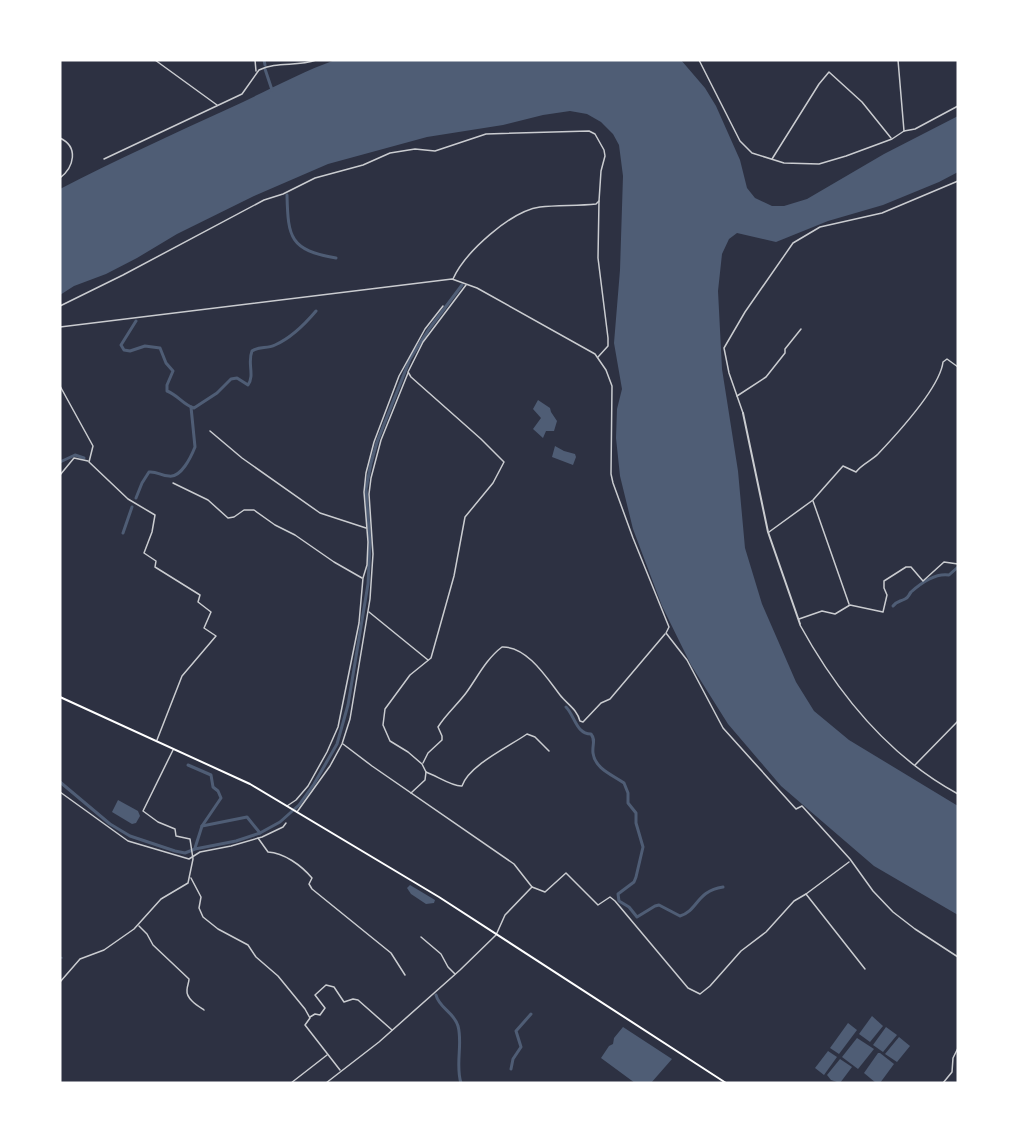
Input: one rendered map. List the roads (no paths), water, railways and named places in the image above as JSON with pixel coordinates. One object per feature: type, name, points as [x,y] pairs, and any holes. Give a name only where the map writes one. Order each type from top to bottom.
[{"type":"main road","points":[[60,697],[250,784],[439,897],[726,1083]]},
{"type":"street","points":[[155,60],[218,106]]},
{"type":"street","points":[[255,60],[256,72]]},
{"type":"street","points":[[104,159],[242,94],[256,72],[263,68],[316,60]]},
{"type":"street","points":[[699,60],[741,141],[752,153],[784,163],[819,164],[846,156],[892,139],[904,131],[915,129],[958,106]]},
{"type":"street","points":[[898,60],[904,131]]},
{"type":"street","points":[[772,159],[829,72],[862,102],[892,139]]},
{"type":"street","points":[[60,306],[248,208],[315,178],[363,165],[390,153],[415,149],[435,151],[486,134],[593,132],[605,156],[601,171],[598,258],[608,346],[598,358]]},
{"type":"street","points":[[60,138],[67,141],[73,152],[68,171],[61,177]]},
{"type":"street","points":[[958,182],[882,213],[820,227],[793,243],[745,312],[723,353],[743,413],[768,532],[800,624],[832,678],[860,715],[914,766],[958,794]]},
{"type":"street","points":[[452,279],[458,268],[483,242],[513,217],[539,207],[596,204],[599,201]]},
{"type":"street","points":[[60,327],[452,279],[466,284],[568,338],[598,358],[612,386],[611,474],[633,538],[669,627],[610,699],[601,703],[583,722],[540,669],[523,655],[502,647],[443,719],[438,727],[442,740],[428,753],[422,764]]},
{"type":"street","points":[[296,812],[326,773],[342,744],[352,710],[369,612],[373,557],[370,478],[381,440],[402,384],[423,342],[466,284]]},
{"type":"street","points":[[287,806],[296,800],[308,786],[338,727],[359,623],[368,550],[364,482],[374,442],[388,402],[409,357],[424,329],[443,306]]},
{"type":"street","points":[[737,397],[766,376],[801,329]]},
{"type":"street","points":[[768,532],[813,500],[843,466],[856,472],[865,462],[876,456],[917,409],[942,370],[943,362],[947,359],[958,367]]},
{"type":"street","points":[[408,372],[504,462],[493,483],[465,517],[454,576],[428,661],[410,675],[385,709],[383,725],[390,741],[422,764],[426,772],[425,780],[411,793]]},
{"type":"street","points":[[60,386],[93,446],[89,460]]},
{"type":"street","points":[[210,431],[242,458],[320,513],[367,528]]},
{"type":"street","points":[[60,475],[74,458],[89,460],[129,499],[155,515],[152,532],[144,553],[156,560],[156,568],[200,595],[198,602],[211,612],[204,628],[216,636],[183,676],[157,740]]},
{"type":"street","points":[[174,483],[208,500],[228,518],[244,510],[254,510],[274,525],[295,535],[312,548],[363,578]]},
{"type":"street","points":[[813,500],[850,605]]},
{"type":"street","points":[[798,620],[822,611],[835,614],[850,605],[883,612],[887,595],[884,581],[910,566],[923,581],[944,562],[958,564]]},
{"type":"street","points":[[369,612],[428,661]]},
{"type":"street","points":[[666,633],[687,660],[723,728],[796,809],[802,806],[850,859],[873,891],[893,912],[958,957]]},
{"type":"street","points":[[914,766],[958,721]]},
{"type":"street","points":[[426,772],[440,776],[457,787],[462,786],[466,778],[482,764],[505,746],[515,744],[527,734],[538,740],[549,751]]},
{"type":"street","points":[[342,744],[514,864],[532,887],[545,892],[566,873],[598,905],[610,897],[645,935],[688,988],[700,994],[741,951],[766,932],[794,901],[849,862]]},
{"type":"street","points":[[60,982],[80,959],[104,950],[138,925],[161,899],[188,883],[193,854],[190,839],[176,836],[175,829],[149,817],[143,810],[174,749]]},
{"type":"street","points":[[60,792],[128,841],[189,859],[193,854],[258,837],[281,828],[286,823]]},
{"type":"street","points":[[258,837],[268,852],[281,853],[307,872],[312,878],[309,884],[312,889],[391,953],[405,975]]},
{"type":"street","points":[[190,878],[201,897],[199,908],[203,917],[218,929],[248,945],[255,957],[278,976],[310,1018]]},
{"type":"street","points":[[326,1083],[365,1054],[456,975],[496,935],[505,915],[532,887]]},
{"type":"street","points":[[806,894],[865,969]]},
{"type":"street","points":[[138,925],[153,945],[189,979],[186,991],[193,1002],[204,1010]]},
{"type":"street","points":[[421,937],[441,954],[448,967],[456,975]]},
{"type":"street","points":[[340,1071],[304,1025],[315,1014],[320,1015],[324,1012],[325,1008],[315,996],[326,985],[334,987],[344,1002],[358,1000],[392,1030]]},
{"type":"street","points":[[943,1083],[952,1072],[953,1058],[958,1048]]},
{"type":"street","points":[[291,1083],[328,1055]]},
{"type":"water","points":[[335,60],[681,60],[705,88],[716,106],[740,160],[747,188],[755,198],[772,206],[784,206],[807,199],[884,154],[958,116],[958,172],[883,205],[828,221],[776,242],[737,233],[729,239],[722,254],[718,291],[722,369],[738,471],[745,548],[762,604],[796,682],[814,711],[849,740],[958,806],[958,915],[874,866],[781,786],[728,724],[691,665],[662,606],[633,529],[620,476],[616,438],[617,409],[622,389],[614,343],[620,270],[623,176],[619,145],[613,134],[601,122],[587,114],[570,111],[543,115],[503,125],[427,137],[328,164],[254,196],[177,234],[106,274],[74,286],[60,295],[60,189],[123,157]]},
{"type":"water","points":[[538,400],[550,408],[557,421],[554,431],[546,431],[543,438],[533,429],[541,418],[533,409]]},
{"type":"water","points":[[555,446],[575,454],[573,465],[552,457]]},
{"type":"water","points":[[118,800],[138,811],[140,816],[136,823],[132,824],[112,812]]},
{"type":"water","points":[[410,885],[435,900],[434,903],[426,904],[411,894],[407,888]]},
{"type":"water","points":[[872,1016],[883,1026],[870,1042],[859,1034]]},
{"type":"water","points":[[848,1023],[857,1030],[839,1054],[830,1048]]},
{"type":"water","points":[[623,1027],[672,1059],[651,1083],[635,1083],[601,1058]]},
{"type":"water","points":[[886,1027],[897,1035],[883,1052],[873,1045]]},
{"type":"water","points":[[899,1037],[910,1046],[897,1062],[885,1054]]},
{"type":"water","points":[[857,1038],[874,1049],[858,1069],[842,1057]]},
{"type":"water","points":[[828,1051],[837,1057],[824,1075],[815,1068]]},
{"type":"water","points":[[878,1053],[894,1064],[880,1083],[876,1083],[864,1073]]},
{"type":"water","points":[[840,1059],[852,1067],[840,1083],[831,1080],[827,1075]]},
{"type":"waterway","points":[[264,60],[265,65]]},
{"type":"waterway","points":[[265,69],[272,90]]},
{"type":"waterway","points":[[287,195],[289,222],[295,240],[309,251],[336,258]]},
{"type":"waterway","points":[[60,782],[110,824],[130,836],[185,853],[260,833],[280,822],[299,805],[337,744],[348,705],[368,584],[370,544],[366,489],[377,442],[410,359],[462,285]]},
{"type":"waterway","points":[[136,321],[121,345],[124,350],[130,351],[145,346],[160,348],[166,363],[173,371],[167,391],[194,408],[217,393],[231,379],[237,378],[248,385],[251,377],[252,351],[287,339],[316,311]]},
{"type":"waterway","points":[[136,498],[149,472],[173,476],[178,474],[188,461],[195,447],[191,407]]},
{"type":"waterway","points":[[60,462],[75,455],[84,458]]},
{"type":"waterway","points":[[123,533],[132,507]]},
{"type":"waterway","points":[[893,606],[907,598],[924,582],[934,577],[949,575],[958,567]]},
{"type":"waterway","points":[[566,707],[579,728],[591,734],[594,741],[594,759],[597,763],[624,783],[628,793],[628,803],[636,813],[636,823],[643,847],[634,882],[618,894],[619,901],[629,907],[637,917],[659,905],[680,916],[691,910],[707,893],[723,887]]},
{"type":"waterway","points":[[188,765],[211,775],[213,787],[221,798],[202,826],[195,848]]},
{"type":"waterway","points":[[202,826],[247,817],[260,833]]},
{"type":"waterway","points":[[436,995],[458,1026],[461,1083]]},
{"type":"waterway","points":[[511,1069],[513,1059],[521,1047],[516,1031],[531,1014]]}]
